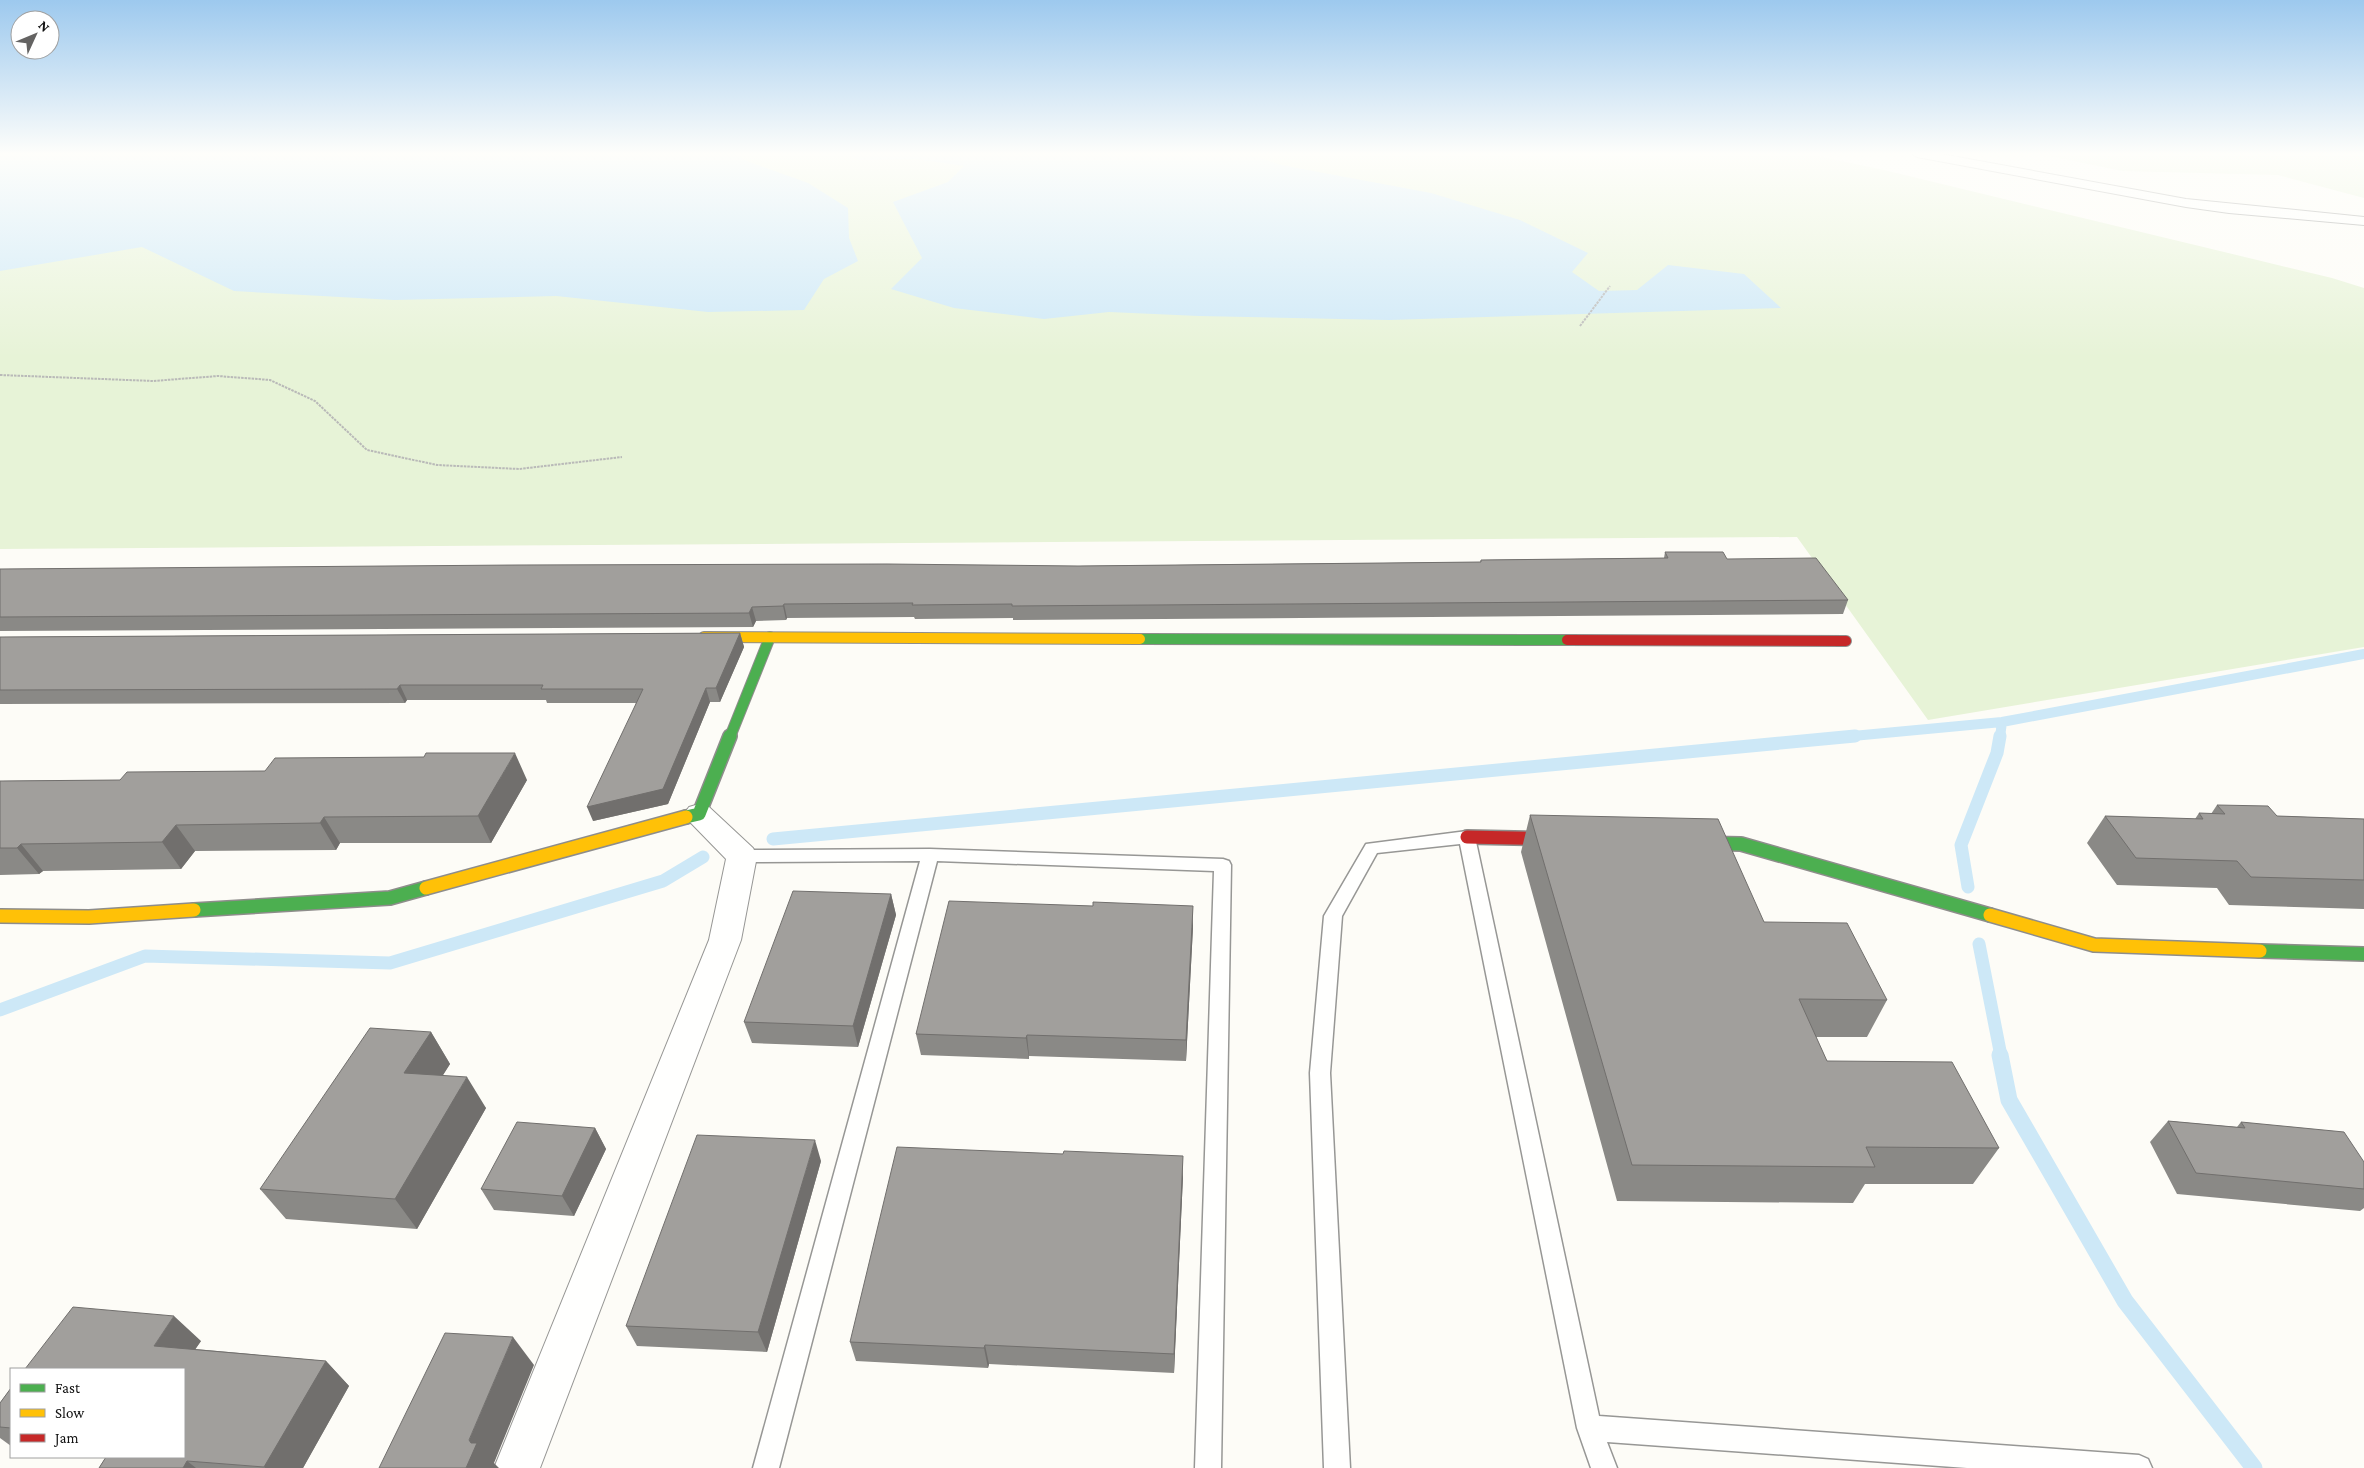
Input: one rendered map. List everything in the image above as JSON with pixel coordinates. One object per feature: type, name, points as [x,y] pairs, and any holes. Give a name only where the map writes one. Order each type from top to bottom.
[{"type":"street","points":[[690,637],[1846,641]]},
{"type":"street","points":[[699,814],[770,637]]},
{"type":"street","points":[[517,1468],[725,940],[742,856],[699,814]]},
{"type":"street","points":[[0,916],[89,917],[390,898],[699,814]]},
{"type":"street","points":[[1467,837],[1574,840]]},
{"type":"street","points":[[1682,842],[1741,844],[2094,945],[2364,954]]},
{"type":"lane","points":[[1337,1468],[1320,1073],[1333,916],[1372,848],[1467,837],[1589,1428],[1604,1468]]},
{"type":"lane","points":[[742,856],[930,855],[1223,865],[1208,1468]]},
{"type":"lane","points":[[766,1468],[930,855]]},
{"type":"lane","points":[[1589,1428],[2139,1468]]},
{"type":"path","points":[[1580,326],[1610,286]]},
{"type":"path","points":[[0,375],[153,381],[218,376],[270,380],[315,401],[367,450],[437,465],[519,469],[622,457]]},
{"type":"green space","points":[[0,222],[2098,222],[2332,278],[2364,288],[2364,647],[1928,720],[1797,537],[0,549]]},
{"type":"water","points":[[0,222],[848,222],[849,238],[858,261],[824,279],[804,310],[708,312],[556,296],[394,300],[234,291],[142,247],[0,271]]},
{"type":"water","points":[[903,222],[1523,222],[1588,253],[1572,272],[1599,291],[1637,290],[1668,265],[1744,274],[1781,308],[1389,320],[1109,312],[1044,319],[954,308],[891,289],[922,258]]},
{"type":"building","points":[[1665,552],[1723,552],[1727,559],[1816,558],[1848,600],[1012,606],[1012,604],[912,605],[913,603],[784,604],[783,606],[752,607],[749,613],[0,617],[0,569],[519,565],[887,564],[1078,566],[1384,563],[1668,558]]},
{"type":"building","points":[[740,633],[716,688],[706,688],[663,789],[587,807],[643,689],[541,689],[543,685],[400,685],[397,689],[0,690],[0,637]]},
{"type":"building","points":[[426,753],[515,753],[478,816],[324,817],[320,823],[176,825],[162,842],[21,844],[17,848],[0,848],[0,781],[120,780],[127,772],[265,771],[275,758],[424,757]]},
{"type":"building","points":[[2217,805],[2268,806],[2277,816],[2364,819],[2364,880],[2251,877],[2237,861],[2136,858],[2105,816],[2203,819],[2199,813],[2225,814]]},
{"type":"building","points":[[1530,815],[1718,819],[1764,922],[1847,923],[1887,1000],[1799,999],[1827,1061],[1952,1062],[1999,1148],[1866,1147],[1875,1167],[1632,1165]]},
{"type":"building","points":[[793,891],[891,894],[853,1026],[744,1022]]},
{"type":"building","points":[[949,901],[1093,906],[1093,902],[1193,906],[1186,1040],[1027,1035],[1026,1038],[916,1034]]},
{"type":"building","points":[[370,1028],[431,1032],[404,1073],[467,1077],[395,1199],[260,1189]]},
{"type":"building","points":[[2168,1121],[2245,1128],[2241,1122],[2344,1132],[2364,1162],[2364,1189],[2196,1173]]},
{"type":"building","points":[[517,1122],[595,1128],[562,1196],[481,1189]]},
{"type":"building","points":[[697,1135],[815,1140],[758,1332],[626,1326]]},
{"type":"building","points":[[897,1147],[1063,1154],[1064,1151],[1183,1156],[1174,1354],[985,1345],[984,1348],[850,1342]]},
{"type":"building","points":[[73,1307],[174,1316],[154,1346],[326,1361],[264,1467],[187,1461],[183,1468],[99,1468],[105,1458],[185,1458],[185,1368],[26,1368]]},
{"type":"building","points":[[445,1333],[513,1337],[469,1440],[471,1443],[477,1443],[466,1468],[379,1468]]},
{"type":"building","points":[[10,1389],[10,1428],[0,1427],[0,1403]]},
{"type":"waterway","points":[[2002,722],[2364,654]]},
{"type":"waterway","points":[[1842,737],[2002,722]]},
{"type":"waterway","points":[[2000,737],[2002,722]]},
{"type":"waterway","points":[[773,839],[1855,736]]},
{"type":"waterway","points":[[1968,887],[1961,845],[1997,753],[2000,736]]},
{"type":"waterway","points":[[0,1010],[145,956],[390,963],[663,881],[703,857]]},
{"type":"waterway","points":[[1979,944],[2001,1056]]},
{"type":"waterway","points":[[2000,1055],[2009,1100],[2125,1301],[2254,1468]]},
{"type":"traffic: fast","points":[[686,817],[699,814],[770,637]]},
{"type":"traffic: fast","points":[[1140,639],[1567,640]]},
{"type":"traffic: fast","points":[[1691,843],[1741,844],[1990,915]]},
{"type":"traffic: fast","points":[[194,910],[390,898],[426,888]]},
{"type":"traffic: fast","points":[[2260,951],[2364,954]]},
{"type":"traffic: slow","points":[[704,637],[1140,639]]},
{"type":"traffic: slow","points":[[426,888],[686,817]]},
{"type":"traffic: slow","points":[[0,916],[89,917],[194,910]]},
{"type":"traffic: slow","points":[[1990,915],[2094,945],[2260,951]]},
{"type":"traffic: jam","points":[[1567,640],[1846,641]]},
{"type":"traffic: jam","points":[[1467,837],[1560,839]]}]
